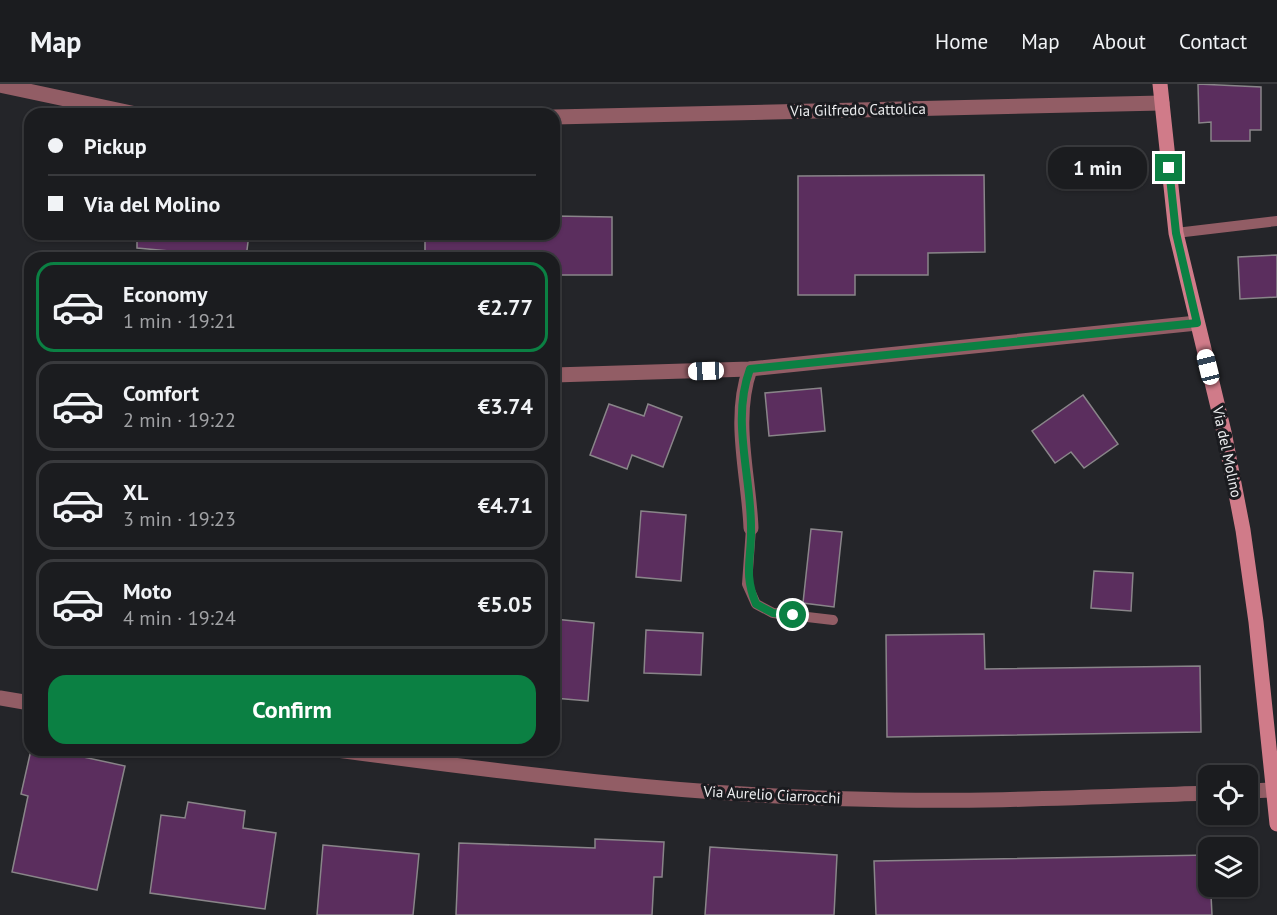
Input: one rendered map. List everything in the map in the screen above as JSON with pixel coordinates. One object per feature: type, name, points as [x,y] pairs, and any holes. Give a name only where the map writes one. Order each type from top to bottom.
[{"type":"street","name":"Via del Molino","points":[[1160,84],[1176,233],[1238,498],[1256,622],[1277,824]]},
{"type":"street","points":[[0,85],[108,108]]},
{"type":"street","name":"Via Gilfredo Cattolica","points":[[560,117],[1162,104]]},
{"type":"street","points":[[560,375],[750,369],[1197,323]]},
{"type":"street","points":[[750,369],[744,386],[742,429],[751,528]]},
{"type":"street","points":[[0,698],[24,702]]},
{"type":"street","name":"Via Aurelio Ciarrocchi","points":[[381,756],[501,772],[709,791],[855,799],[1006,801],[1198,793]]},
{"type":"street","points":[[1258,791],[1275,790]]},
{"type":"lane","points":[[1176,233],[1277,221]]},
{"type":"lane","points":[[751,528],[747,584],[756,604],[773,613],[832,620]]},
{"type":"building","points":[[1198,84],[1261,87],[1261,130],[1250,130],[1250,141],[1211,141],[1211,122],[1199,123]]},
{"type":"building","points":[[984,175],[985,252],[928,253],[928,275],[855,275],[855,295],[798,295],[798,176]]},
{"type":"building","points":[[560,216],[612,217],[612,275],[560,275],[560,252],[425,252],[425,240],[560,240]]},
{"type":"building","points":[[137,240],[248,240],[247,252],[181,252],[137,248]]},
{"type":"building","points":[[1277,255],[1277,297],[1240,299],[1238,257]]},
{"type":"building","points":[[821,388],[825,431],[769,436],[765,393]]},
{"type":"building","points":[[1083,395],[1118,444],[1084,468],[1071,452],[1055,463],[1032,431]]},
{"type":"building","points":[[609,404],[644,416],[648,404],[682,417],[663,467],[632,455],[627,469],[590,455]]},
{"type":"building","points":[[641,511],[686,515],[681,581],[636,577]]},
{"type":"building","points":[[811,529],[842,532],[834,607],[803,603]]},
{"type":"building","points":[[1094,571],[1133,573],[1131,611],[1091,608]]},
{"type":"building","points":[[560,620],[594,623],[588,701],[560,699]]},
{"type":"building","points":[[646,630],[703,633],[701,675],[644,673]]},
{"type":"building","points":[[984,634],[985,669],[1200,666],[1201,732],[887,737],[886,635]]},
{"type":"building","points":[[30,756],[79,756],[125,766],[97,890],[12,872],[28,796],[21,794]]},
{"type":"building","points":[[188,802],[245,811],[243,828],[276,833],[265,909],[150,893],[161,815],[185,818]]},
{"type":"building","points":[[595,839],[664,842],[662,877],[654,877],[652,915],[456,915],[459,843],[595,848]]},
{"type":"building","points":[[323,845],[419,854],[413,915],[317,915]]},
{"type":"building","points":[[710,847],[837,855],[834,915],[705,915]]},
{"type":"building","points":[[1198,855],[1198,897],[1211,897],[1212,915],[876,915],[874,861]]},
{"type":"route","points":[[793,615],[773,613],[756,604],[747,584],[751,528],[742,405],[744,386],[750,369],[1197,323],[1176,233],[1169,168]]}]
